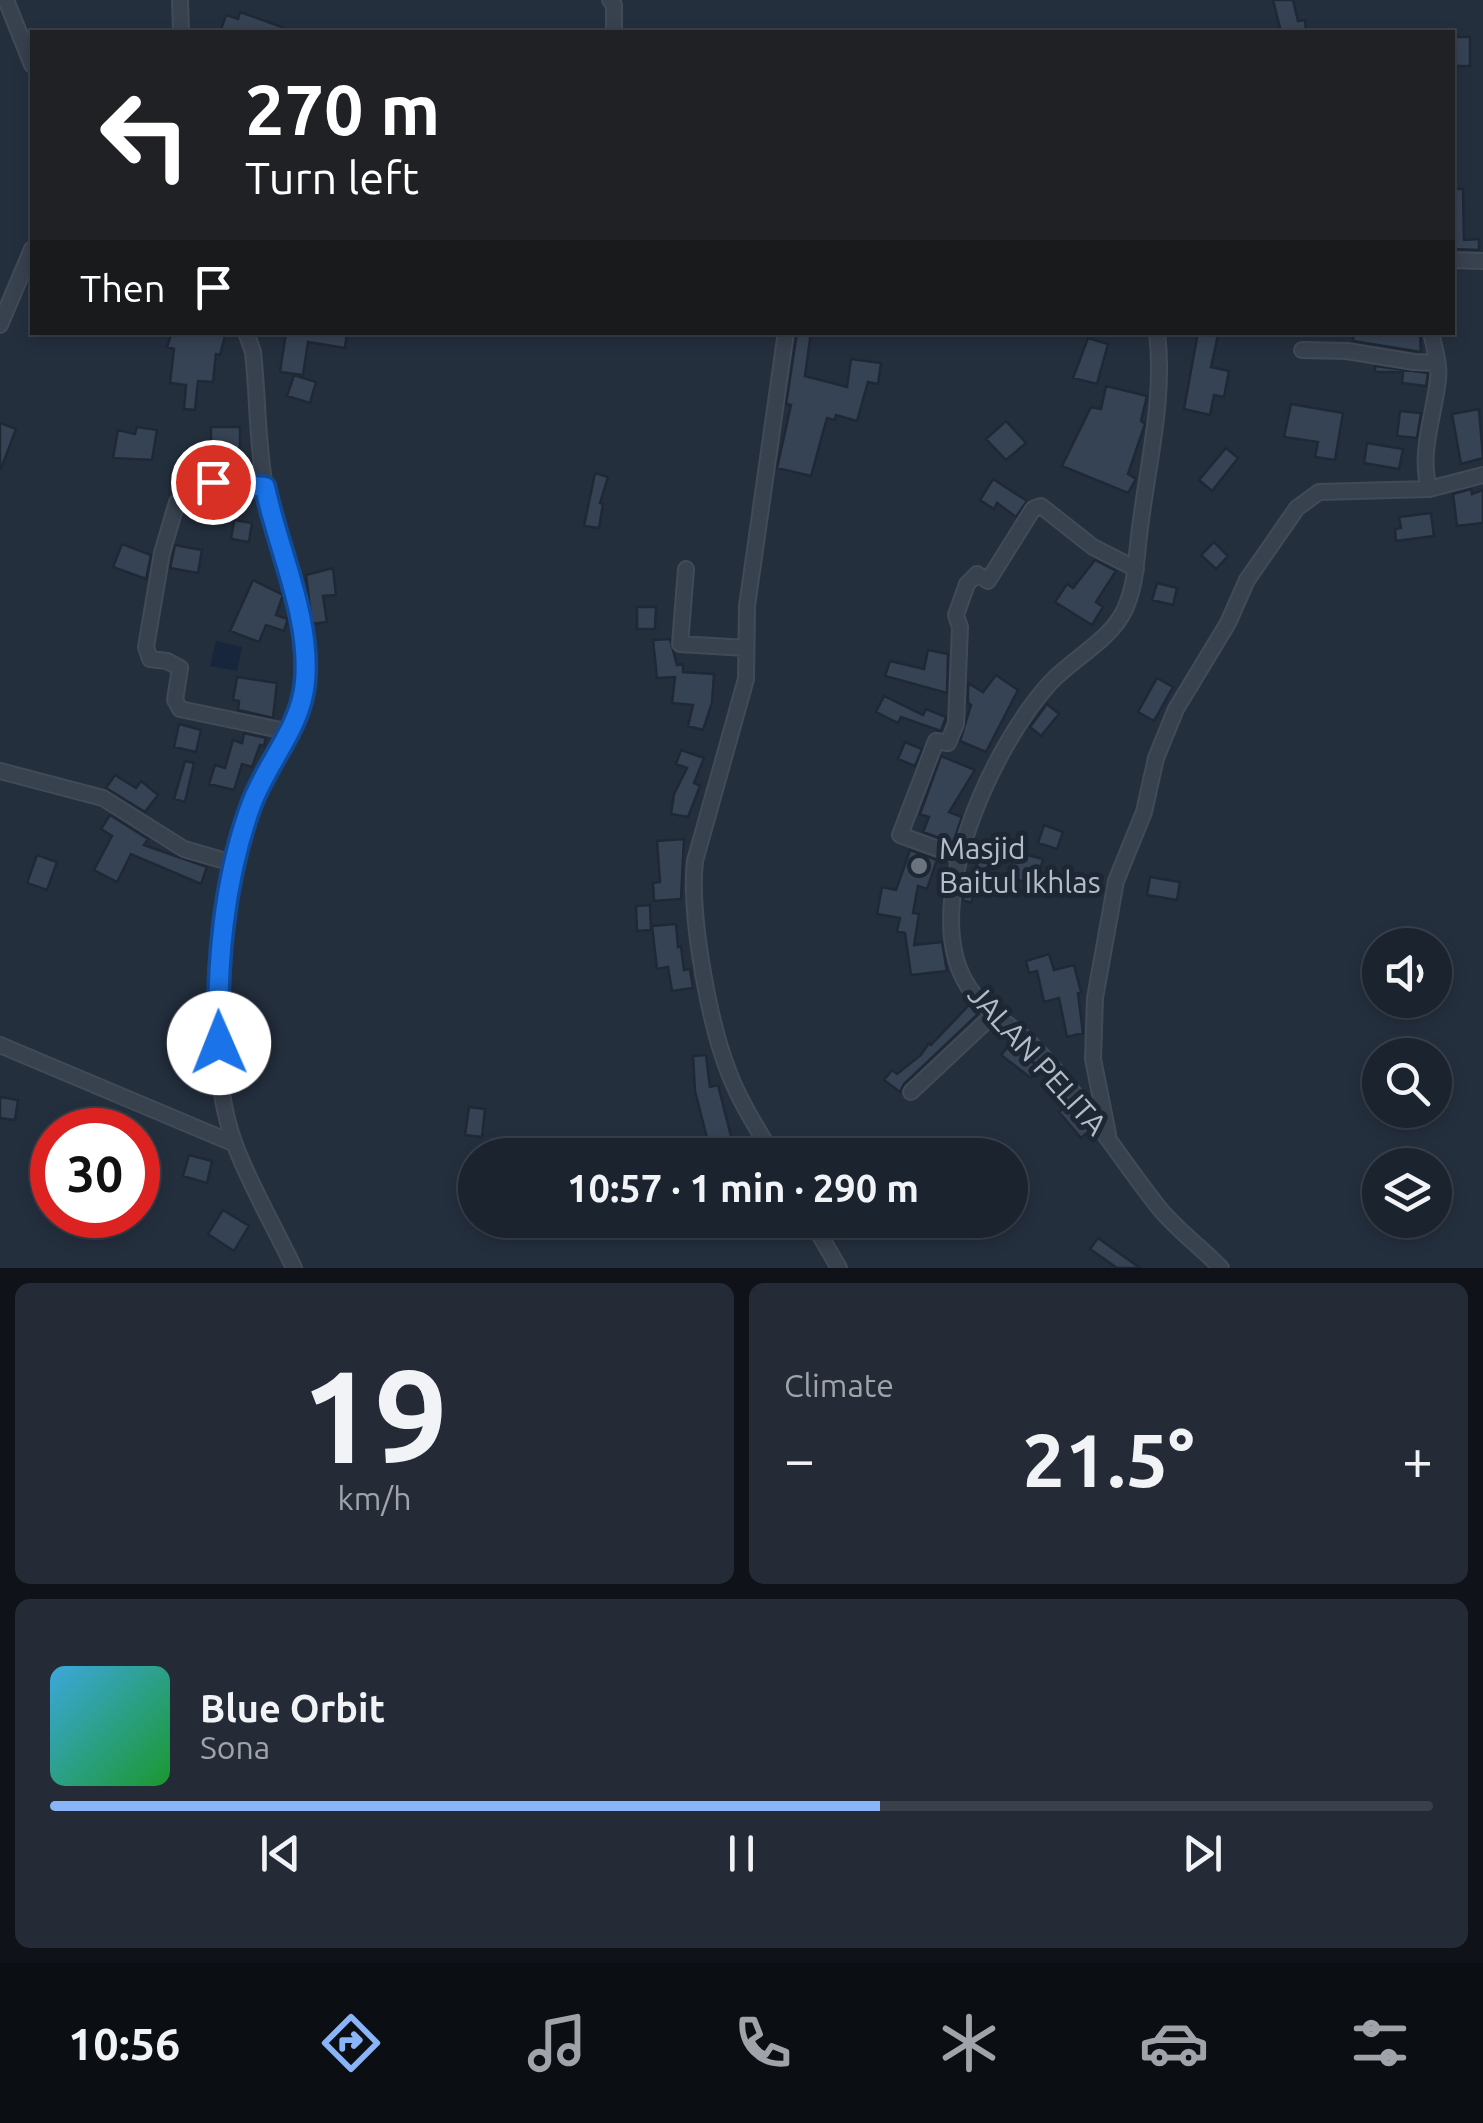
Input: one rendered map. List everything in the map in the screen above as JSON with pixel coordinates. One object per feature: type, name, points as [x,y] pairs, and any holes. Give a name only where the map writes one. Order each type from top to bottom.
[{"type":"street","points":[[6,0],[30,60]]},
{"type":"street","points":[[180,0],[181,30]]},
{"type":"street","points":[[610,0],[614,5],[614,30]]},
{"type":"street","points":[[0,325],[30,253]]},
{"type":"street","points":[[1455,260],[1483,261]]},
{"type":"street","points":[[247,335],[253,352],[265,487],[305,648],[302,706],[259,785],[236,864],[218,1006],[221,1080],[235,1144],[294,1268]]},
{"type":"street","points":[[764,1138],[727,1070],[716,1030],[692,889],[695,861],[746,679],[747,606],[786,335]]},
{"type":"street","name":"JALAN PELITA","points":[[1158,335],[1154,445],[1135,583],[1123,614],[1026,710],[998,757],[960,858],[950,900],[951,947],[965,983],[993,1015],[1030,1042],[1159,1208],[1220,1268]]},
{"type":"street","points":[[1428,489],[1428,426],[1439,378],[1432,335]]},
{"type":"street","points":[[1302,350],[1347,351],[1437,363]]},
{"type":"street","points":[[1109,1139],[1093,1059],[1095,998],[1116,881],[1144,812],[1156,758],[1176,710],[1228,623],[1255,568],[1297,508],[1319,492],[1428,489],[1483,476]]},
{"type":"street","points":[[265,487],[216,480],[210,500],[178,502],[162,552],[146,647],[150,659],[168,661],[180,668],[175,700],[180,709],[290,732]]},
{"type":"street","points":[[960,858],[900,835],[936,741],[948,743],[956,724],[960,626],[956,615],[966,584],[977,574],[988,581],[1033,509],[1041,506],[1094,547],[1136,570]]},
{"type":"street","points":[[686,569],[680,644],[746,648]]},
{"type":"street","points":[[0,771],[103,798],[184,849],[236,864]]},
{"type":"street","points":[[912,1092],[993,1015]]},
{"type":"street","points":[[0,1046],[235,1144]]},
{"type":"street","points":[[822,1238],[839,1268]]},
{"type":"water","points":[[216,641],[242,647],[237,671],[210,666]]},
{"type":"building","points":[[1273,0],[1293,0],[1298,21],[1305,20],[1306,30],[1280,30]]},
{"type":"building","points":[[240,12],[290,30],[221,30],[226,15],[238,19]]},
{"type":"building","points":[[1455,37],[1470,37],[1470,66],[1455,66]]},
{"type":"building","points":[[1455,189],[1463,189],[1464,240],[1479,239],[1479,250],[1455,249]]},
{"type":"building","points":[[171,335],[225,335],[220,355],[216,354],[213,382],[198,381],[195,410],[184,409],[186,385],[170,383],[174,349],[167,347]]},
{"type":"building","points":[[286,335],[347,335],[345,348],[308,342],[303,375],[280,372]]},
{"type":"building","points":[[797,335],[811,335],[805,376],[847,387],[851,359],[881,363],[878,384],[868,382],[857,421],[836,415],[835,420],[827,418],[811,476],[777,468],[791,405],[786,404]]},
{"type":"building","points":[[1197,335],[1218,335],[1211,367],[1229,371],[1224,397],[1214,395],[1210,415],[1184,409]]},
{"type":"building","points":[[1354,335],[1420,335],[1421,352],[1353,341]]},
{"type":"building","points":[[1088,338],[1108,344],[1097,384],[1073,378]]},
{"type":"building","points":[[1375,366],[1428,373],[1426,386],[1402,383],[1403,372],[1375,372]]},
{"type":"building","points":[[294,375],[316,382],[310,403],[287,396]]},
{"type":"building","points":[[1106,386],[1147,396],[1141,421],[1145,424],[1128,474],[1136,479],[1128,493],[1062,466],[1091,407],[1101,409]]},
{"type":"building","points":[[1291,404],[1343,413],[1335,460],[1315,457],[1318,442],[1284,437]]},
{"type":"building","points":[[1479,409],[1483,458],[1461,464],[1452,414]]},
{"type":"building","points":[[1400,411],[1421,413],[1417,438],[1397,436]]},
{"type":"building","points":[[1006,421],[1026,443],[1006,460],[986,439]]},
{"type":"building","points":[[0,423],[16,429],[1,469],[0,469]]},
{"type":"building","points":[[137,427],[157,430],[152,460],[113,458],[118,430],[135,434]]},
{"type":"building","points":[[211,427],[240,427],[240,448],[222,448],[223,471],[212,471],[204,478],[180,478],[180,456],[211,455]]},
{"type":"building","points":[[1367,443],[1403,449],[1399,469],[1364,463]]},
{"type":"building","points":[[1226,448],[1238,458],[1212,491],[1199,480]]},
{"type":"building","points":[[595,473],[608,477],[600,503],[603,504],[599,528],[584,526]]},
{"type":"building","points":[[993,479],[1027,501],[1016,517],[997,503],[994,509],[980,500]]},
{"type":"building","points":[[1471,489],[1472,494],[1483,490],[1483,523],[1457,526],[1453,494]]},
{"type":"building","points":[[1431,513],[1434,536],[1396,541],[1395,529],[1401,528],[1399,517]]},
{"type":"building","points":[[234,520],[252,523],[249,542],[231,539]]},
{"type":"building","points":[[1214,542],[1228,556],[1216,569],[1201,555]]},
{"type":"building","points":[[122,544],[151,555],[146,579],[113,567]]},
{"type":"building","points":[[175,545],[202,550],[198,573],[170,568]]},
{"type":"building","points":[[1095,560],[1116,571],[1096,602],[1103,607],[1092,625],[1055,602],[1067,584],[1073,588]]},
{"type":"building","points":[[333,568],[336,595],[323,596],[327,622],[312,624],[306,575]]},
{"type":"building","points":[[253,580],[283,595],[276,615],[288,619],[284,631],[266,625],[259,642],[230,631]]},
{"type":"building","points":[[1157,583],[1177,588],[1173,605],[1152,600]]},
{"type":"building","points":[[637,607],[656,607],[655,629],[637,629]]},
{"type":"building","points":[[670,639],[677,665],[683,664],[683,672],[714,674],[712,703],[703,730],[688,726],[693,705],[672,703],[675,677],[657,678],[653,640]]},
{"type":"building","points":[[928,650],[948,654],[947,693],[885,676],[890,661],[924,669]]},
{"type":"building","points":[[996,675],[1018,690],[986,752],[960,741],[971,705],[968,683],[983,692]]},
{"type":"building","points":[[237,677],[277,683],[273,718],[238,710],[239,701],[233,700]]},
{"type":"building","points":[[1157,678],[1173,687],[1154,721],[1138,712]]},
{"type":"building","points":[[884,696],[923,715],[926,709],[946,717],[941,731],[901,717],[898,723],[876,712]]},
{"type":"building","points":[[1047,704],[1059,714],[1041,736],[1030,727]]},
{"type":"building","points":[[179,724],[201,730],[196,752],[174,747]]},
{"type":"building","points":[[244,733],[266,738],[252,767],[242,764],[234,790],[209,784],[215,765],[225,768],[233,740],[242,743]]},
{"type":"building","points":[[905,742],[922,749],[915,766],[898,759]]},
{"type":"building","points":[[681,750],[704,758],[694,783],[700,786],[688,817],[671,814],[674,794],[687,768],[676,764]]},
{"type":"building","points":[[941,756],[975,770],[949,812],[962,817],[953,843],[923,832],[929,817],[920,814]]},
{"type":"building","points":[[185,761],[194,763],[185,802],[174,799]]},
{"type":"building","points":[[115,775],[136,788],[141,781],[158,795],[145,812],[106,788]]},
{"type":"building","points":[[110,815],[148,839],[144,845],[207,867],[201,884],[131,854],[117,882],[94,870],[112,836],[101,829]]},
{"type":"building","points":[[1044,825],[1063,832],[1057,849],[1038,843]]},
{"type":"building","points":[[684,839],[681,899],[654,901],[653,883],[660,882],[657,841]]},
{"type":"building","points":[[910,850],[937,860],[927,889],[918,886],[913,913],[919,914],[914,945],[942,942],[947,971],[911,975],[905,933],[897,931],[900,918],[877,914],[882,887],[896,890]]},
{"type":"building","points":[[1015,852],[1043,859],[1036,885],[1008,877]]},
{"type":"building","points":[[37,855],[57,862],[47,890],[27,883]]},
{"type":"building","points":[[982,856],[991,862],[971,903],[963,900],[965,887]]},
{"type":"building","points":[[1150,877],[1180,882],[1177,900],[1147,895]]},
{"type":"building","points":[[650,905],[651,930],[637,931],[636,906]]},
{"type":"building","points":[[676,924],[684,970],[690,969],[693,988],[672,991],[668,967],[657,969],[652,926]]},
{"type":"building","points":[[1049,954],[1054,970],[1074,965],[1081,992],[1078,993],[1083,1033],[1067,1037],[1059,998],[1044,1002],[1037,971],[1029,973],[1026,961]]},
{"type":"building","points":[[969,1005],[978,1014],[900,1092],[884,1080],[892,1070],[897,1074],[921,1055]]},
{"type":"building","points":[[1011,1043],[1039,1068],[1031,1078],[1001,1055]]},
{"type":"building","points":[[706,1055],[710,1087],[718,1085],[731,1136],[707,1138],[695,1091],[693,1056]]},
{"type":"building","points":[[0,1097],[18,1100],[15,1120],[0,1118]]},
{"type":"building","points":[[1069,1104],[1089,1131],[1081,1138],[1059,1112]]},
{"type":"building","points":[[469,1107],[485,1109],[482,1137],[465,1135]]},
{"type":"building","points":[[189,1155],[212,1161],[207,1183],[183,1176]]},
{"type":"building","points":[[223,1210],[249,1226],[234,1251],[208,1234]]},
{"type":"building","points":[[1098,1238],[1140,1268],[1117,1268],[1090,1249]]},
{"type":"place","name":"Masjid Baitul Ikhlas","points":[[919,866]]},
{"type":"route","points":[[213,482],[265,487],[301,622],[306,680],[302,706],[259,785],[237,854],[222,951],[219,1043]]}]
